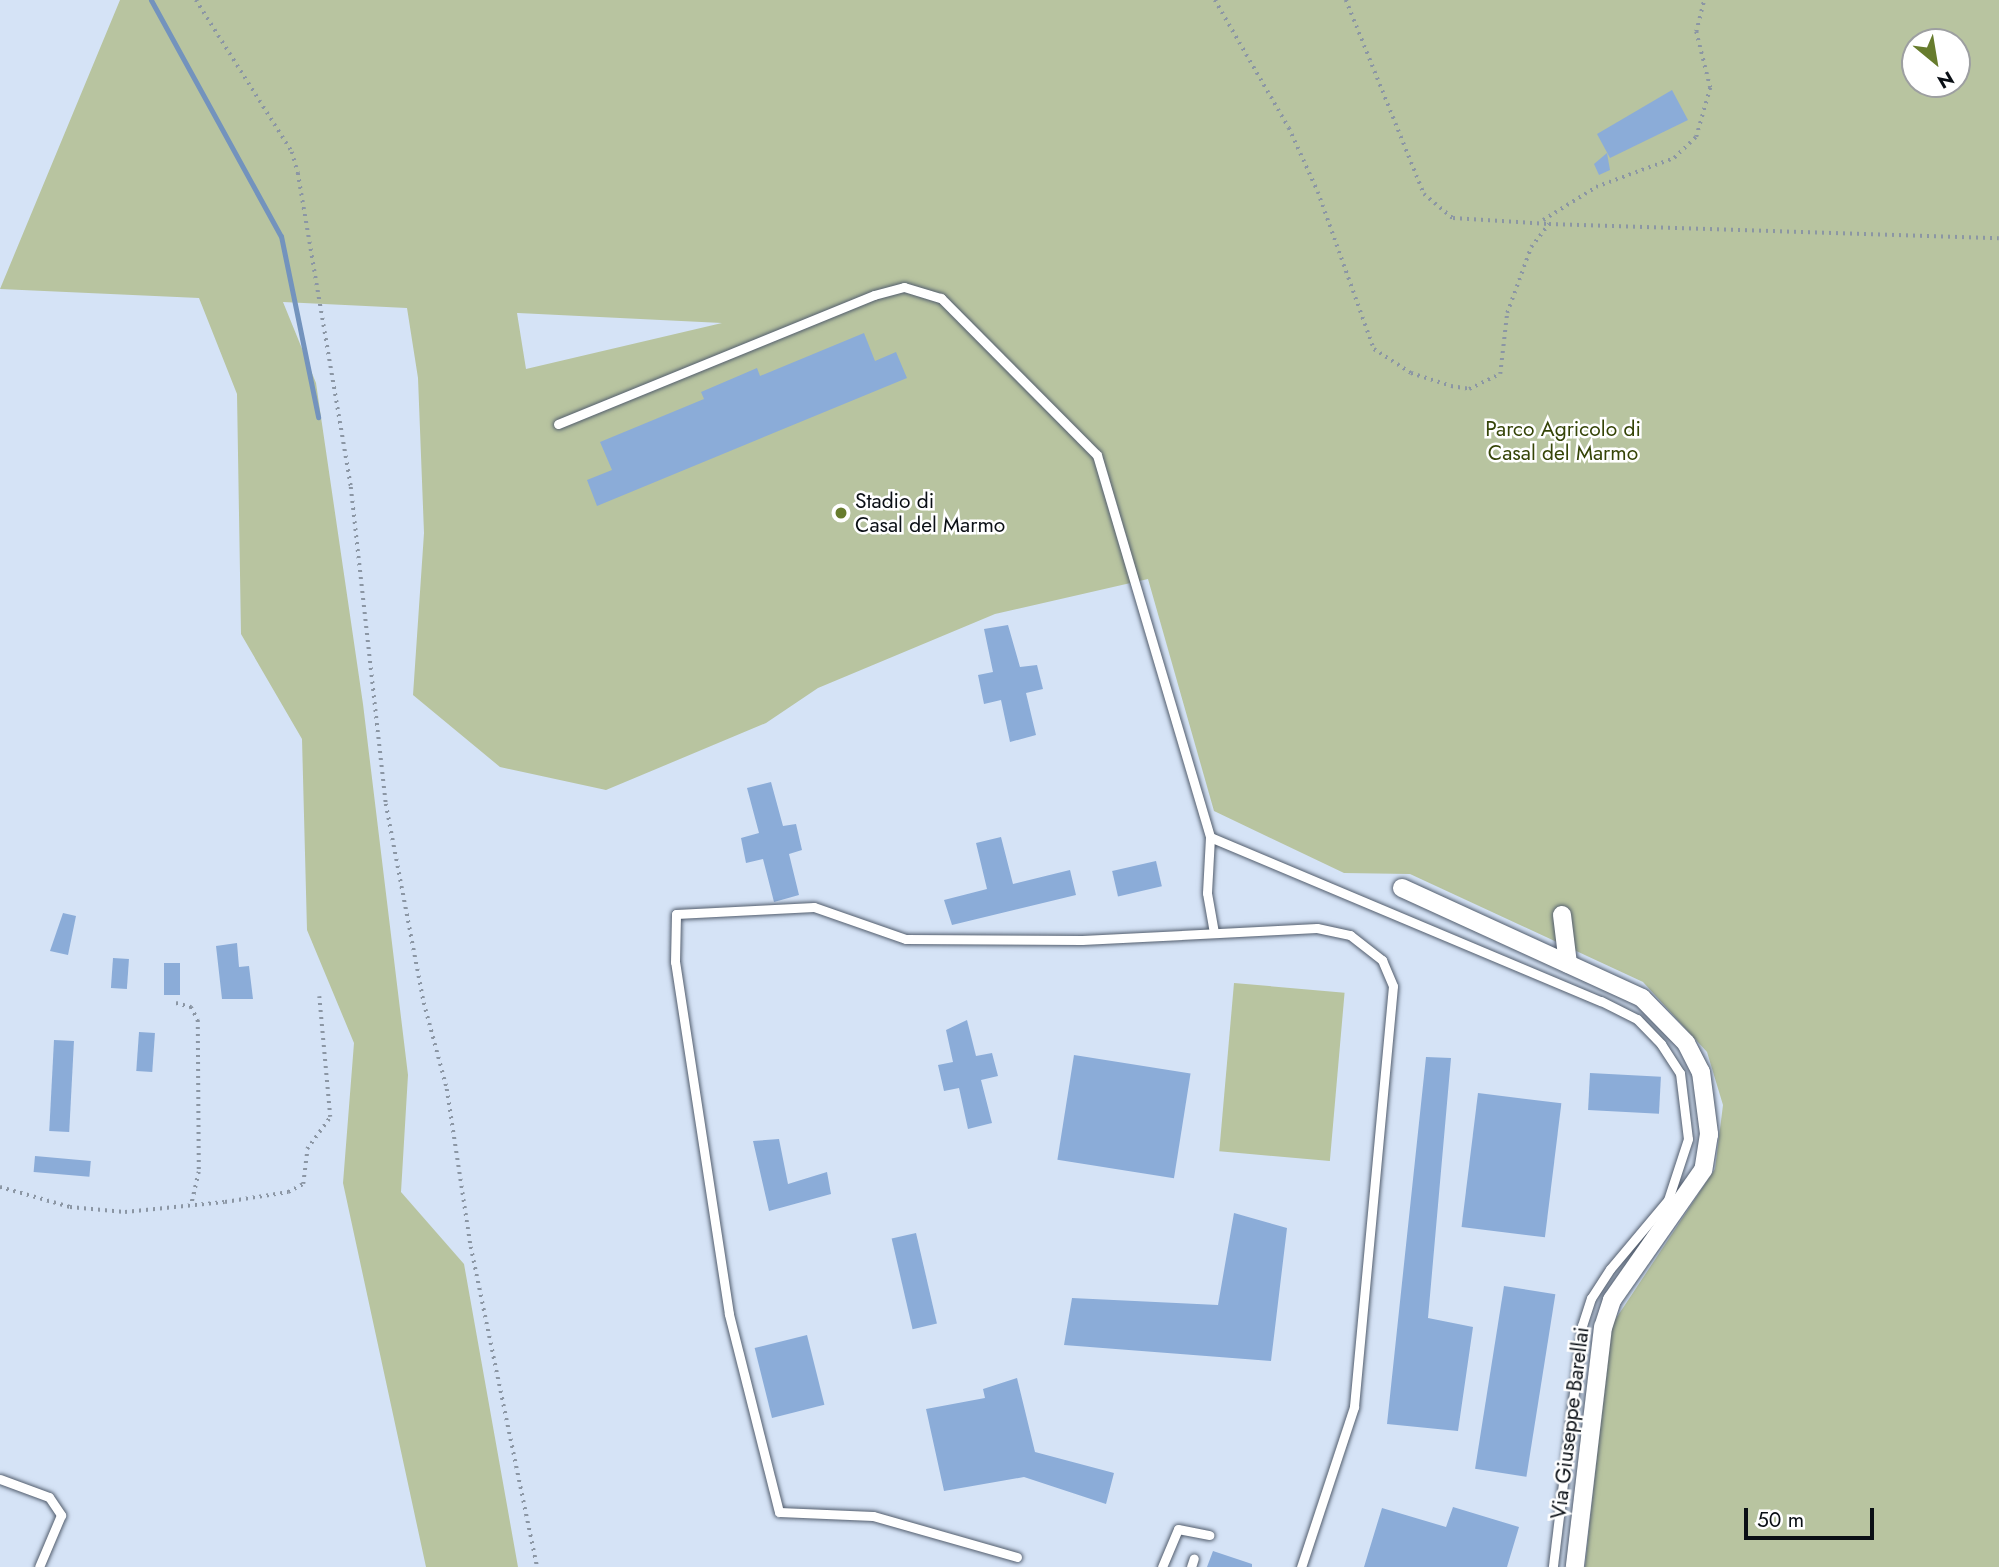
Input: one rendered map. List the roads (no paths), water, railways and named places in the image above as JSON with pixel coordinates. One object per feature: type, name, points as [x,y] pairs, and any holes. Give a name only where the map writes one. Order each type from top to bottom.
[{"type":"street","name":"Via Giuseppe Barellai","points":[[1402,888],[1642,998],[1671,1025],[1701,1072],[1709,1134],[1703,1170],[1612,1300],[1603,1327],[1575,1567]]},
{"type":"street","points":[[1562,915],[1568,964]]},
{"type":"lane","points":[[558,424],[874,295],[904,287],[941,298],[1097,455],[1210,837],[1207,892],[1214,932]]},
{"type":"lane","points":[[1210,837],[1601,1001],[1637,1019],[1680,1073],[1688,1139],[1681,1172],[1668,1200],[1591,1298],[1582,1326],[1553,1567]]},
{"type":"lane","points":[[1017,1557],[873,1516],[779,1511],[729,1314],[674,962],[676,914],[814,907],[906,939],[1082,940],[1317,929],[1350,935],[1382,960],[1393,986],[1354,1407],[1301,1567]]},
{"type":"lane","points":[[0,1479],[49,1497],[61,1515],[39,1567]]},
{"type":"lane","points":[[1162,1567],[1178,1529],[1209,1535]]},
{"type":"waterway","points":[[151,0],[281,236],[318,417]]},
{"type":"place","name":"Stadio di Casal del Marmo","points":[[841,513]]},
{"type":"park label","name":"Parco Agricolo di Casal del Marmo","points":[[1563,441]]}]
